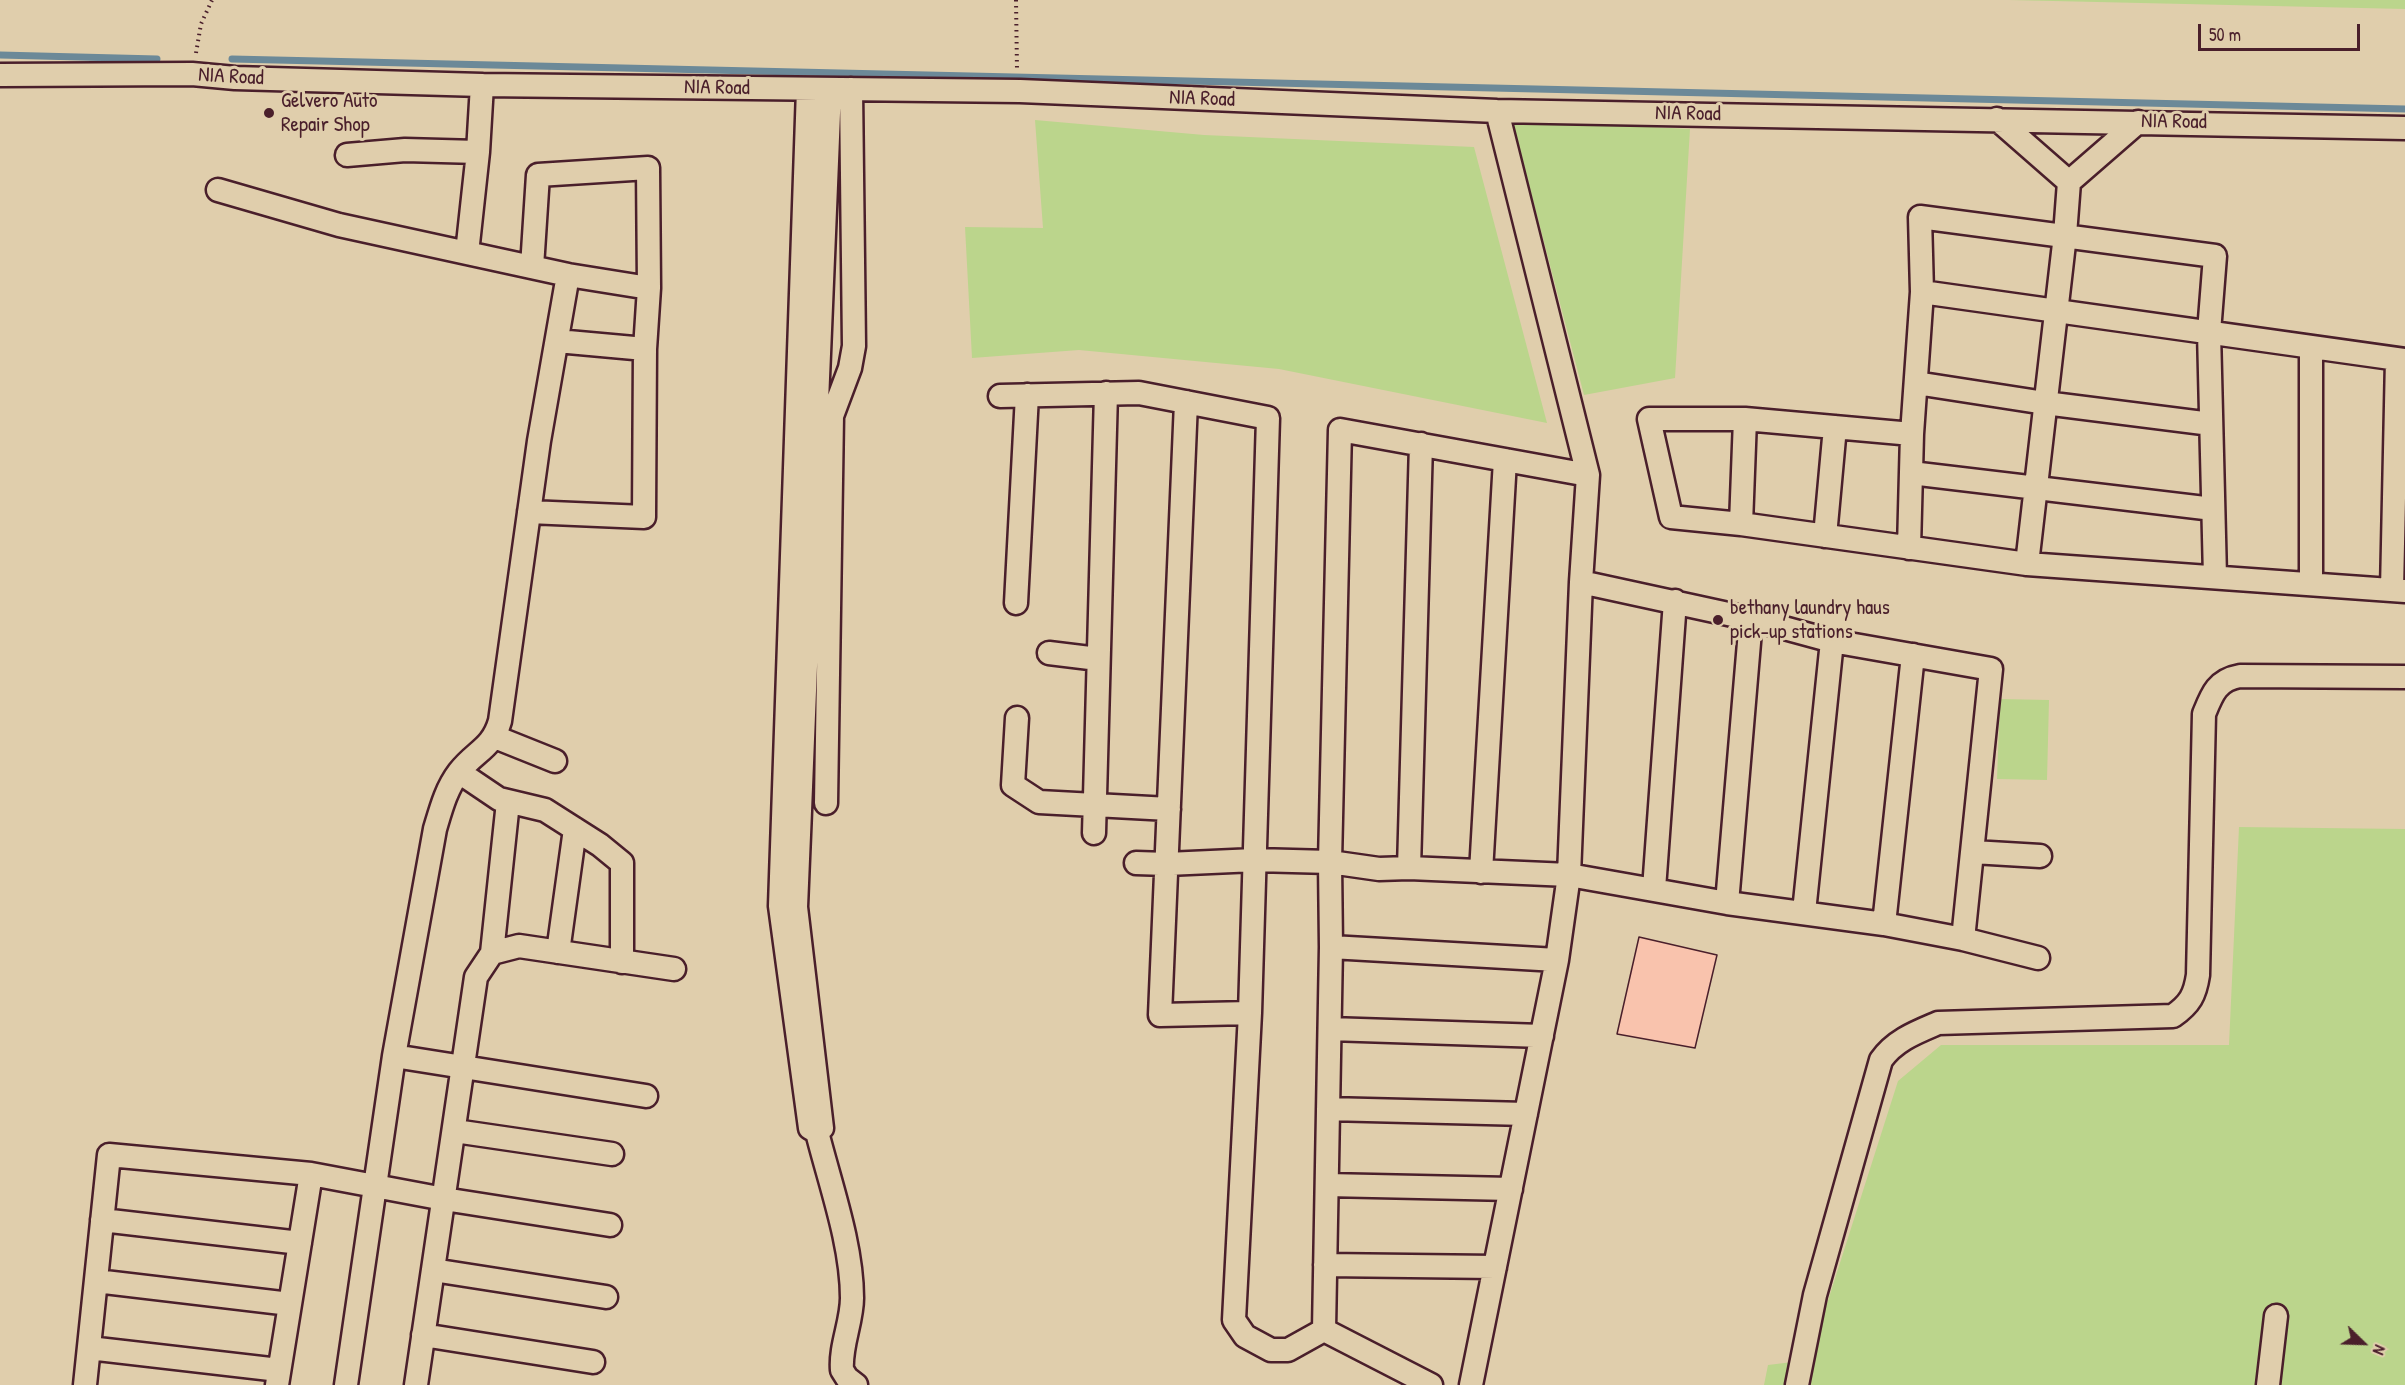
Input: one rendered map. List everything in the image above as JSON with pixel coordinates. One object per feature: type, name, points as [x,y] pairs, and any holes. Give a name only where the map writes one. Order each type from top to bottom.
[{"type":"street","name":"NIA Road","points":[[0,75],[192,74],[235,78],[482,85],[1020,91],[1497,111],[2405,128]]},
{"type":"street","points":[[467,253],[478,152],[482,85]]},
{"type":"street","points":[[830,89],[809,350],[798,645],[796,907],[822,1128],[817,1131],[846,1243],[852,1299],[842,1370],[847,1378],[856,1385]]},
{"type":"street","points":[[826,803],[832,416],[850,368],[854,346],[830,89]]},
{"type":"street","points":[[1471,1385],[1557,960],[1569,875],[1581,582],[1588,475],[1497,111]]},
{"type":"street","points":[[1997,119],[2069,182]]},
{"type":"street","points":[[2027,564],[2065,235],[2069,182],[2138,122]]},
{"type":"street","points":[[347,155],[405,150],[478,152]]},
{"type":"street","points":[[529,512],[644,517],[645,349],[649,288],[648,168],[538,175],[532,267]]},
{"type":"street","points":[[218,190],[339,225],[568,275],[649,288]]},
{"type":"street","points":[[1909,548],[1912,434],[1922,292],[1920,217],[2215,256],[2209,332],[2215,577]]},
{"type":"street","points":[[346,1385],[394,1056],[435,829],[446,795],[459,772],[495,737],[500,721],[529,512],[568,275]]},
{"type":"street","points":[[1912,434],[1745,419],[1649,419],[1671,517],[1741,524],[2027,564],[2398,590],[2401,360],[1922,292]]},
{"type":"street","points":[[557,341],[645,349]]},
{"type":"street","points":[[2311,584],[2312,347]]},
{"type":"street","points":[[1916,383],[2045,403],[2211,424]]},
{"type":"street","points":[[1094,833],[1106,393]]},
{"type":"street","points":[[1000,396],[1139,393],[1268,418],[1250,1013],[1234,1320],[1245,1336],[1271,1350],[1288,1350],[1324,1330]]},
{"type":"street","points":[[1016,603],[1027,395]]},
{"type":"street","points":[[1186,402],[1160,1014],[1250,1013]]},
{"type":"street","points":[[1741,524],[1745,419]]},
{"type":"street","points":[[1826,536],[1835,427]]},
{"type":"street","points":[[1324,1330],[1330,1029],[1330,862],[1340,430],[1588,475]]},
{"type":"street","points":[[1409,868],[1421,444]]},
{"type":"street","points":[[1480,872],[1505,460]]},
{"type":"street","points":[[1911,473],[2213,509]]},
{"type":"street","points":[[1581,582],[1675,601],[1832,641],[1991,669],[1963,939]]},
{"type":"street","points":[[1654,889],[1675,601]]},
{"type":"street","points":[[1727,903],[1751,619]]},
{"type":"street","points":[[1804,912],[1832,641]]},
{"type":"street","points":[[1049,653],[1098,658]]},
{"type":"street","points":[[1884,924],[1913,655]]},
{"type":"street","points":[[1797,1385],[1815,1295],[1881,1060],[1886,1053],[1904,1038],[1938,1023],[2173,1016],[2185,1008],[2192,1000],[2197,981],[2204,714],[2215,688],[2228,679],[2240,676],[2405,677]]},
{"type":"street","points":[[1017,718],[1013,785],[1039,802],[1169,809]]},
{"type":"street","points":[[495,737],[555,761]]},
{"type":"street","points":[[459,772],[499,799],[545,810],[600,844],[622,862],[622,962]]},
{"type":"street","points":[[416,1385],[476,977],[492,953],[508,802]]},
{"type":"street","points":[[558,952],[575,829]]},
{"type":"street","points":[[1973,852],[2040,856]]},
{"type":"street","points":[[1136,862],[1167,864],[1255,860],[1330,862],[1379,869],[1409,868],[1569,875],[1727,903],[1884,924],[1963,939],[2038,958]]},
{"type":"street","points":[[492,953],[519,946],[674,969]]},
{"type":"street","points":[[1331,947],[1557,960]]},
{"type":"street","points":[[1330,1029],[1542,1036]]},
{"type":"street","points":[[394,1056],[646,1096]]},
{"type":"street","points":[[1328,1108],[1526,1114]]},
{"type":"street","points":[[455,1131],[612,1154]]},
{"type":"street","points":[[85,1385],[109,1155],[310,1174],[444,1199],[610,1225]]},
{"type":"street","points":[[89,1348],[278,1377],[310,1174]]},
{"type":"street","points":[[1327,1185],[1510,1189]]},
{"type":"street","points":[[102,1220],[300,1243]]},
{"type":"street","points":[[1325,1265],[1495,1267]]},
{"type":"street","points":[[433,1270],[606,1297]]},
{"type":"street","points":[[96,1281],[290,1304]]},
{"type":"street","points":[[2268,1385],[2276,1316]]},
{"type":"street","points":[[1324,1330],[1431,1385]]},
{"type":"street","points":[[423,1335],[593,1362]]},
{"type":"path","points":[[192,74],[201,24],[212,0]]},
{"type":"path","points":[[1016,0],[1017,78]]},
{"type":"green space","points":[[2009,0],[2405,0],[2405,9]]},
{"type":"green space","points":[[1035,120],[1204,135],[1474,147],[1547,423],[1279,369],[1079,350],[972,358],[965,227],[1043,228]]},
{"type":"green space","points":[[1512,120],[1690,129],[1675,378],[1584,395]]},
{"type":"green space","points":[[2000,699],[2049,700],[2047,780],[1997,779]]},
{"type":"green space","points":[[2239,827],[2405,829],[2405,1385],[1764,1385],[1768,1365],[1809,1360],[1898,1081],[1941,1045],[2229,1045]]},
{"type":"building","points":[[1639,937],[1717,955],[1695,1048],[1617,1034]]},
{"type":"waterway","points":[[0,55],[157,59]]},
{"type":"waterway","points":[[232,59],[2405,109]]},
{"type":"place","name":"Gelvero Auto Repair Shop","points":[[269,113]]},
{"type":"place","name":"bethany laundry haus pick-up stations","points":[[1718,620]]}]
